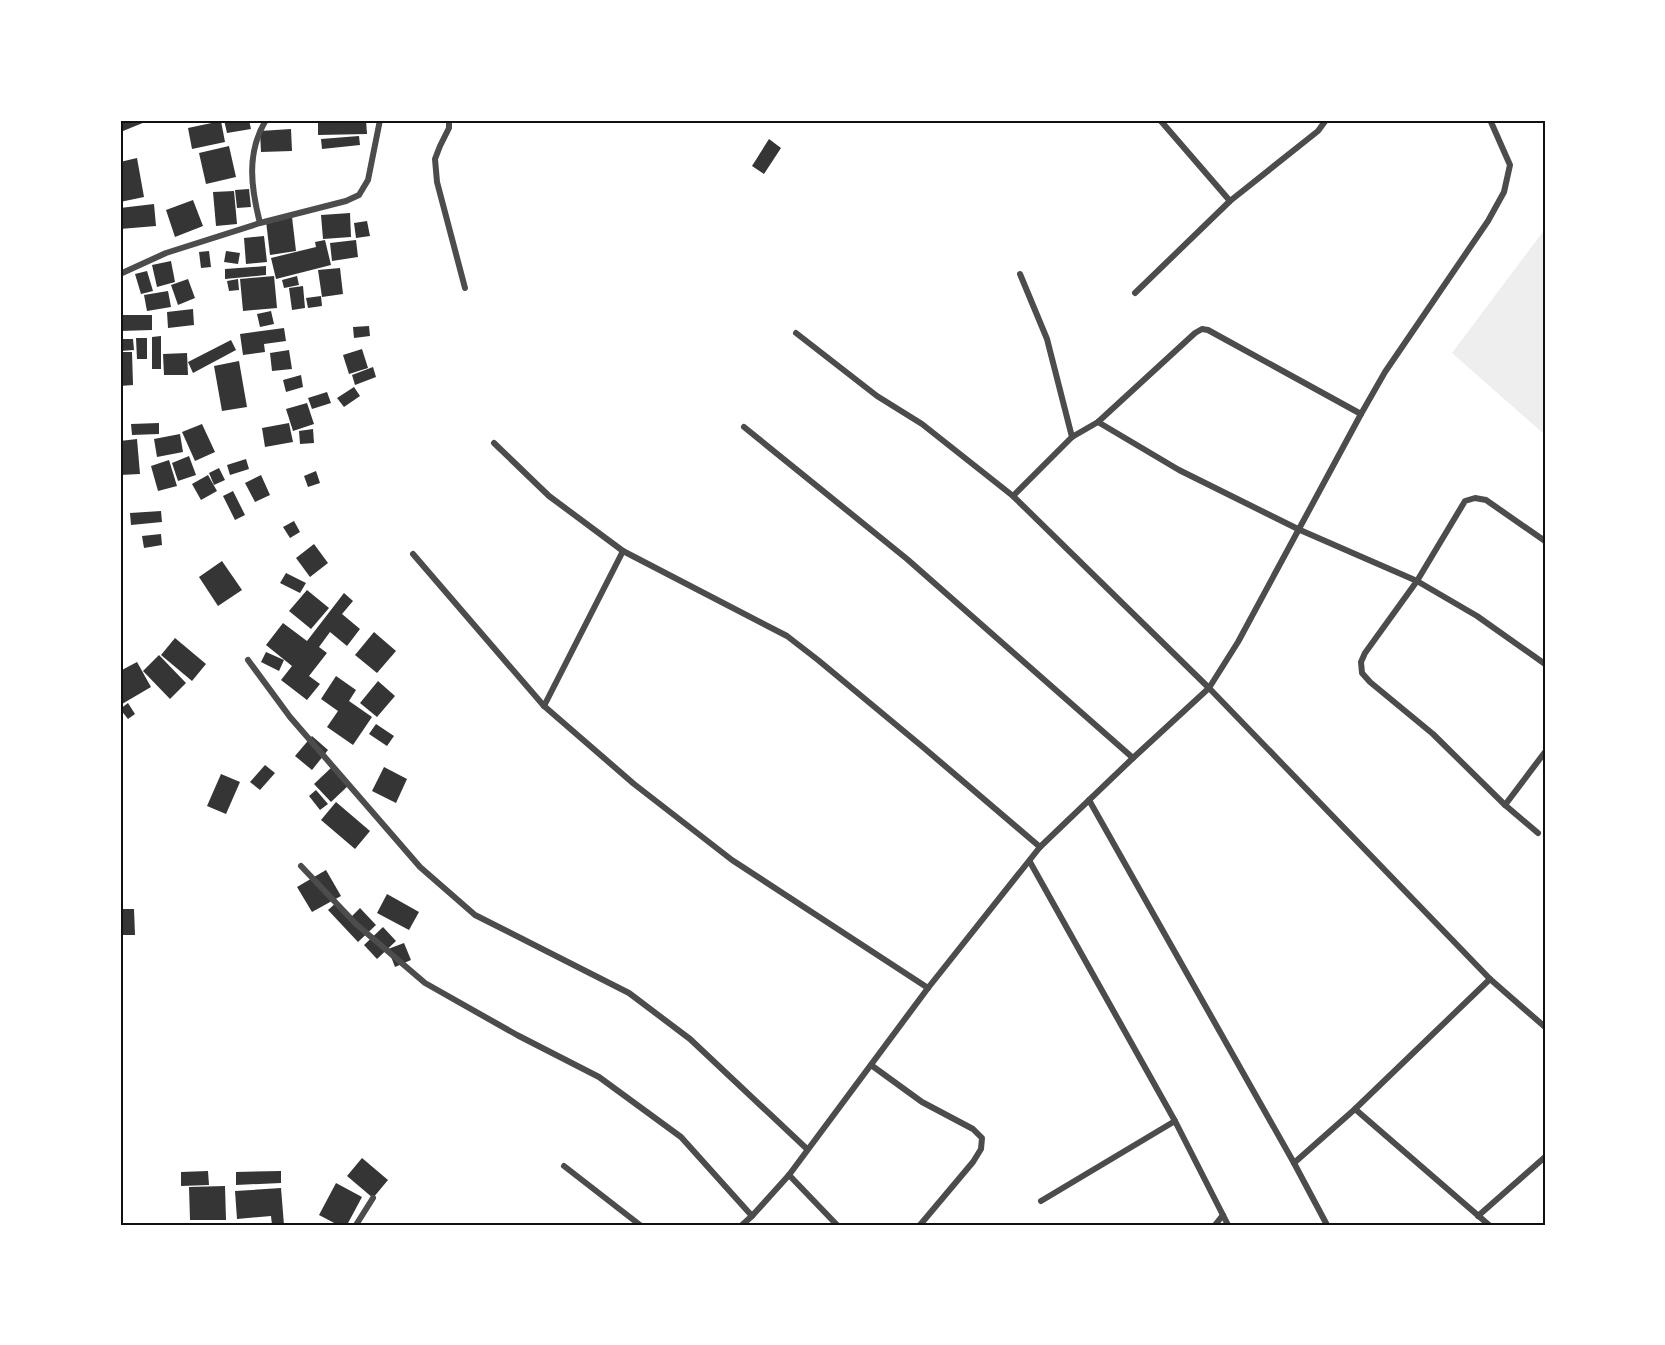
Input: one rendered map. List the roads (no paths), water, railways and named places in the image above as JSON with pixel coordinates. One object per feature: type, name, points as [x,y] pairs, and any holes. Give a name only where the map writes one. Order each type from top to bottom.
[{"type":"street","points":[[260,223],[254,198],[252,161],[261,129],[266,120]]},
{"type":"street","points":[[120,274],[166,253],[260,223],[346,201],[358,195],[368,180],[380,120]]},
{"type":"street","points":[[449,120],[449,128],[435,159],[437,182],[465,288]]},
{"type":"street","points":[[1160,120],[1230,201]]},
{"type":"street","points":[[1135,293],[1230,201],[1318,131],[1326,120]]},
{"type":"street","points":[[742,1225],[789,1175],[928,988],[1040,847],[1209,688],[1238,642],[1385,372],[1488,222],[1504,192],[1510,165],[1500,146],[1492,120]]},
{"type":"street","points":[[1020,274],[1047,339],[1072,437]]},
{"type":"street","points":[[1013,496],[1072,437],[1098,422],[1202,329],[1209,330],[1361,414]]},
{"type":"street","points":[[796,333],[877,396],[922,424],[1013,496],[1209,688],[1490,980],[1545,1027]]},
{"type":"street","points":[[1098,422],[1179,470],[1300,530],[1417,581],[1478,616],[1545,664]]},
{"type":"street","points":[[744,427],[907,560],[1133,758]]},
{"type":"street","points":[[494,443],[549,496],[623,551],[787,636],[898,726],[1040,847]]},
{"type":"street","points":[[1538,833],[1505,805],[1433,734],[1370,682],[1362,673],[1361,662],[1365,652],[1417,581],[1465,501],[1476,498],[1486,500],[1545,541]]},
{"type":"street","points":[[544,706],[623,551]]},
{"type":"street","points":[[413,554],[544,706],[634,784],[732,860],[928,988]]},
{"type":"street","points":[[248,660],[290,717],[420,867],[475,915],[629,993],[690,1039],[807,1149]]},
{"type":"street","points":[[1505,805],[1545,752]]},
{"type":"street","points":[[1089,800],[1327,1225]]},
{"type":"street","points":[[1030,862],[1175,1121],[1228,1225]]},
{"type":"street","points":[[302,866],[356,924],[425,983],[517,1035],[599,1077],[681,1137],[752,1216]]},
{"type":"street","points":[[1294,1163],[1356,1109],[1490,980]]},
{"type":"street","points":[[871,1065],[922,1102],[973,1129],[982,1138],[981,1149],[973,1162],[920,1225]]},
{"type":"street","points":[[1356,1109],[1489,1225]]},
{"type":"street","points":[[1041,1201],[1175,1121]]},
{"type":"street","points":[[1478,1216],[1545,1157]]},
{"type":"street","points":[[564,1166],[640,1225]]},
{"type":"street","points":[[789,1175],[837,1225]]},
{"type":"street","points":[[356,1225],[373,1198]]},
{"type":"street","points":[[1215,1225],[1222,1215]]}]
